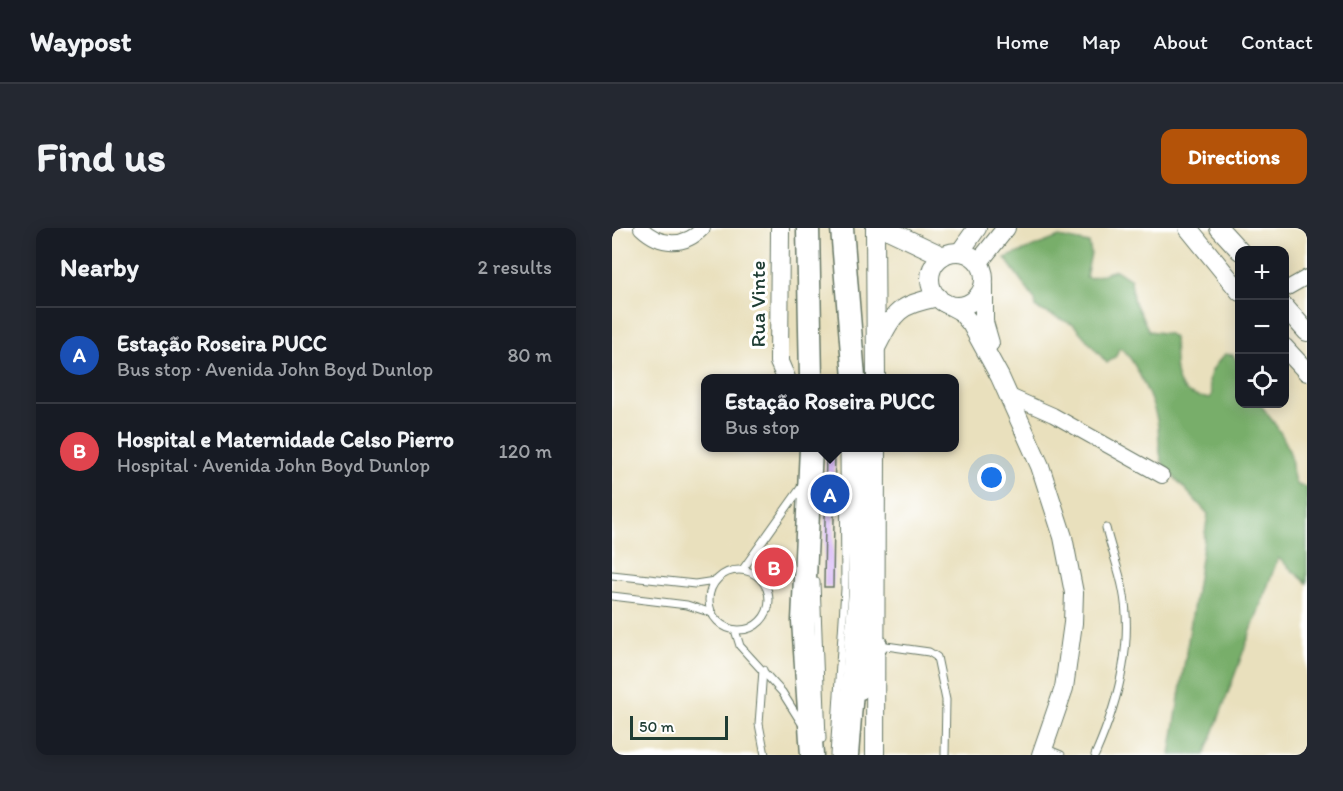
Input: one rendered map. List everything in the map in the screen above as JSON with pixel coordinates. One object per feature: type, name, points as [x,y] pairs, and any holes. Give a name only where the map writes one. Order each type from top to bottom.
[{"type":"main road","points":[[808,228],[811,374]]},
{"type":"main road","points":[[842,228],[854,374]]},
{"type":"main road","points":[[811,452],[804,661],[815,746]]},
{"type":"main road","points":[[847,755],[860,590],[856,452]]},
{"type":"main road","points":[[853,755],[857,695],[876,645]]},
{"type":"street","points":[[641,228],[661,242],[674,243],[686,241],[704,228]]},
{"type":"street","name":"Rua Vinte","points":[[780,228],[779,362],[784,374]]},
{"type":"street","points":[[875,228],[876,374]]},
{"type":"street","points":[[884,228],[951,254],[979,262]]},
{"type":"street","points":[[977,228],[951,254],[934,266],[930,279],[941,300],[960,311],[971,324],[1000,376],[1040,466],[1063,537],[1074,593],[1073,623],[1064,688],[1048,753]]},
{"type":"street","points":[[979,262],[1006,228]]},
{"type":"street","points":[[1188,228],[1235,287]]},
{"type":"street","points":[[1219,228],[1235,246]]},
{"type":"street","points":[[979,262],[984,283],[984,322],[1000,376]]},
{"type":"street","points":[[1289,287],[1307,277]]},
{"type":"street","points":[[876,348],[893,315],[911,303],[941,300],[951,305],[968,303],[981,291],[984,283]]},
{"type":"street","points":[[1289,312],[1307,332]]},
{"type":"street","points":[[1289,352],[1307,372]]},
{"type":"street","points":[[1010,396],[1053,415],[1162,476]]},
{"type":"street","points":[[875,755],[876,452]]},
{"type":"lane","points":[[817,228],[818,374]]},
{"type":"lane","points":[[816,530],[817,452]]},
{"type":"lane","points":[[834,755],[844,600],[843,452]]},
{"type":"lane","points":[[712,613],[709,597],[715,581],[723,574],[743,569],[811,475]]},
{"type":"lane","points":[[1095,755],[1119,691],[1125,646],[1124,592],[1106,528]]},
{"type":"lane","points":[[612,597],[687,605],[712,613],[726,627],[735,630],[756,625],[768,608],[767,588],[761,579],[743,569]]},
{"type":"lane","points":[[612,574],[695,584],[715,581]]},
{"type":"lane","points":[[815,746],[816,578]]},
{"type":"lane","points":[[735,630],[740,646],[782,692],[815,746]]},
{"type":"lane","points":[[876,645],[929,652],[937,657],[946,700],[945,755]]},
{"type":"lane","points":[[763,670],[759,724],[765,755]]},
{"type":"green space","points":[[1059,237],[1089,243],[1091,253],[1086,277],[1090,278],[1116,270],[1131,280],[1133,299],[1149,331],[1169,334],[1174,338],[1178,379],[1188,392],[1210,398],[1212,393],[1209,381],[1211,372],[1225,354],[1233,355],[1235,358],[1235,408],[1263,408],[1286,443],[1295,482],[1297,485],[1307,487],[1307,583],[1278,558],[1205,755],[1170,755],[1208,514],[1164,466],[1160,455],[1155,413],[1142,380],[1125,352],[1119,348],[1116,356],[1107,363],[1074,325],[1036,308],[1035,300],[1005,258]]},
{"type":"building","points":[[826,452],[835,452],[833,587],[824,587]]},
{"type":"place","name":"Estação Roseira PUCC","points":[[830,494]]},
{"type":"place","name":"Hospital e Maternidade Celso Pierro","points":[[774,567]]}]
